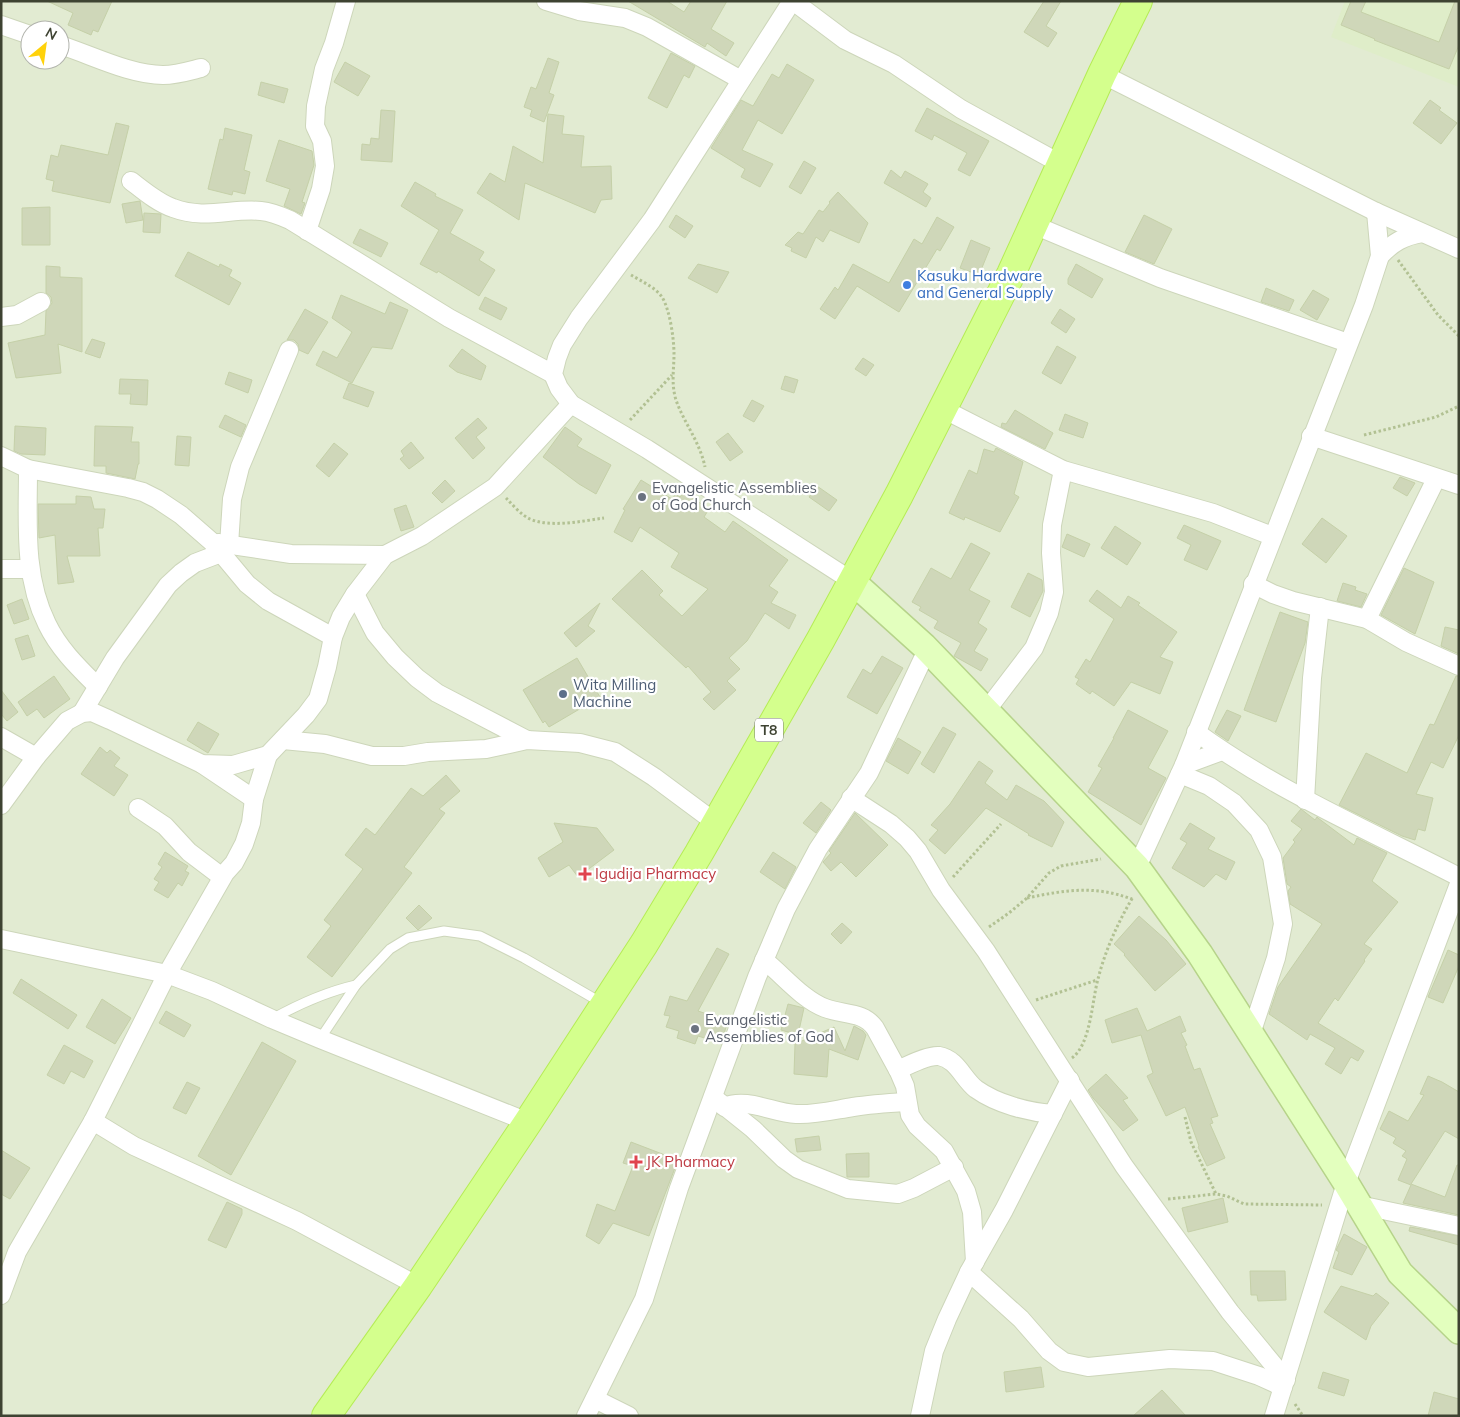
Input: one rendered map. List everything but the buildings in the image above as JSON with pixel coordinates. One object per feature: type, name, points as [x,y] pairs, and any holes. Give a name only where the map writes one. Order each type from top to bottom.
[{"type":"main road","name":"T8","points":[[326,1416],[418,1286],[528,1122],[644,944],[716,823],[852,581],[943,410],[1011,274],[1102,74],[1138,1]]},
{"type":"street","points":[[307,231],[321,189],[325,166],[322,141],[316,126],[316,106],[324,69],[334,43],[346,1]]},
{"type":"street","points":[[546,1],[579,11],[625,18],[647,27],[741,80]]},
{"type":"street","points":[[1061,164],[961,109],[894,64],[845,40],[792,1],[652,220],[579,318],[557,358],[553,374],[559,388],[571,404],[709,488],[852,581],[927,650],[1135,866],[1200,954],[1251,1034],[1348,1198],[1400,1273],[1459,1331]]},
{"type":"street","points":[[1,25],[20,32]]},
{"type":"street","points":[[70,48],[132,70],[152,75],[165,75],[201,68]]},
{"type":"street","points":[[1102,74],[1376,212],[1459,249]]},
{"type":"street","points":[[131,182],[161,203],[187,212],[210,214],[249,210],[274,213],[290,220],[449,318],[553,374]]},
{"type":"street","points":[[1135,866],[1182,770],[1384,252],[1376,212]]},
{"type":"street","points":[[1034,224],[1160,278],[1348,343]]},
{"type":"street","points":[[1384,252],[1410,235],[1422,233]]},
{"type":"street","points":[[1,317],[17,315],[42,302]]},
{"type":"street","points":[[221,546],[240,467],[289,350]]},
{"type":"street","points":[[202,764],[233,765],[268,754],[283,740],[318,699],[333,637],[340,617],[385,555],[422,536],[495,487],[571,404]]},
{"type":"street","points":[[943,410],[1063,470],[1213,513],[1272,536]]},
{"type":"street","points":[[1311,436],[1459,485]]},
{"type":"street","points":[[1,456],[28,469],[142,492],[157,499],[221,546],[247,584],[268,601],[333,637]]},
{"type":"street","points":[[28,469],[30,569],[34,591],[47,626],[68,656],[98,687]]},
{"type":"street","points":[[986,711],[1034,648],[1049,613],[1054,592],[1051,553],[1052,525],[1063,470]]},
{"type":"street","points":[[1367,619],[1436,478]]},
{"type":"street","points":[[1,805],[36,757],[67,721],[82,712],[115,658],[168,585],[180,573],[221,546],[291,554],[385,555]]},
{"type":"street","points":[[1,569],[30,569]]},
{"type":"street","points":[[1254,584],[1287,598],[1367,619],[1406,642],[1459,666]]},
{"type":"street","points":[[355,594],[375,633],[395,657],[417,678],[437,693],[527,740]]},
{"type":"street","points":[[1305,800],[1312,678],[1320,607]]},
{"type":"street","points":[[586,1416],[644,1299],[679,1188],[718,1102],[764,960],[786,909],[818,849],[869,773],[927,650]]},
{"type":"street","points":[[82,712],[92,712],[202,764],[254,799]]},
{"type":"street","points":[[306,715],[325,744]]},
{"type":"street","points":[[1196,732],[1255,772],[1305,800],[1459,877]]},
{"type":"street","points":[[1,738],[36,757]]},
{"type":"street","points":[[283,740],[325,744],[372,756],[404,756],[428,752],[486,749],[527,740],[580,743],[615,752],[654,777],[716,823]]},
{"type":"street","points":[[1182,770],[1222,751]]},
{"type":"street","points":[[1,1295],[17,1252],[93,1121],[168,974],[222,877],[234,863],[244,844],[251,823],[254,799],[268,754]]},
{"type":"street","points":[[1182,770],[1234,803],[1259,830],[1272,857],[1283,924],[1276,958],[1251,1034]]},
{"type":"street","points":[[852,798],[891,824],[908,838],[918,851],[941,890],[986,951],[1124,1166],[1285,1384]]},
{"type":"street","points":[[138,808],[166,826],[189,852],[222,877]]},
{"type":"street","points":[[1274,1416],[1348,1198],[1459,884]]},
{"type":"street","points":[[1,939],[168,974],[212,991],[320,1039],[528,1122]]},
{"type":"street","points":[[764,960],[814,1003],[825,1008],[862,1017],[871,1022],[905,1086],[910,1115],[917,1126],[944,1151],[966,1191],[972,1212],[972,1267],[1050,1351],[1064,1362],[1088,1367],[1170,1359],[1214,1361],[1285,1384]]},
{"type":"street","points":[[898,1070],[935,1056],[940,1057],[950,1060],[971,1085],[987,1096],[1012,1105],[1054,1114]]},
{"type":"street","points":[[920,1416],[934,1351],[947,1319],[972,1267],[1054,1114],[1070,1080]]},
{"type":"street","points":[[718,1102],[729,1105],[750,1105],[795,1114],[907,1102]]},
{"type":"street","points":[[718,1102],[798,1169],[848,1189],[898,1194],[914,1188],[954,1167]]},
{"type":"street","points":[[93,1121],[134,1146],[297,1221],[418,1286]]},
{"type":"street","points":[[1348,1198],[1459,1226]]},
{"type":"street","points":[[595,1399],[629,1416]]},
{"type":"lane","points":[[320,1039],[356,985],[390,949],[408,938],[444,931],[480,936],[524,958],[604,1004]]},
{"type":"lane","points":[[272,1019],[300,1004],[338,989],[356,985]]},
{"type":"path","points":[[1384,252],[1438,315],[1459,336]]},
{"type":"path","points":[[618,267],[655,290],[662,298],[672,334],[674,353],[672,375],[676,399],[703,459],[709,488]]},
{"type":"path","points":[[618,432],[672,375]]},
{"type":"path","points":[[1330,443],[1436,417],[1459,406]]},
{"type":"path","points":[[495,487],[524,516],[540,522],[568,524],[604,518]]},
{"type":"path","points":[[941,890],[1001,824]]},
{"type":"path","points":[[975,937],[1027,898],[1049,873],[1060,866],[1106,859],[1135,866],[1132,899],[1124,911],[1097,980],[1082,1046],[1070,1060],[1059,1064]]},
{"type":"path","points":[[1027,898],[1062,891],[1083,890],[1111,892],[1132,899]]},
{"type":"path","points":[[1020,1006],[1097,980]]},
{"type":"path","points":[[1185,1117],[1191,1142],[1216,1194]]},
{"type":"path","points":[[1150,1202],[1216,1194],[1227,1196],[1244,1204],[1348,1198]]},
{"type":"shaded area","points":[[1,1],[1459,1],[1459,1416],[1,1416]]},
{"type":"shaded area","points":[[1345,1],[1459,1],[1459,87],[1331,37]]},
{"type":"place","name":"Kasuku Hardware and General Supply","points":[[907,285]]},
{"type":"place","name":"Evangelistic Assemblies of God Church","points":[[642,497]]},
{"type":"place","name":"Wita Milling Machine","points":[[563,694]]},
{"type":"place","name":"Igudija Pharmacy","points":[[585,874]]},
{"type":"place","name":"Evangelistic Assemblies of God","points":[[695,1029]]},
{"type":"place","name":"JK Pharmacy","points":[[636,1162]]}]
